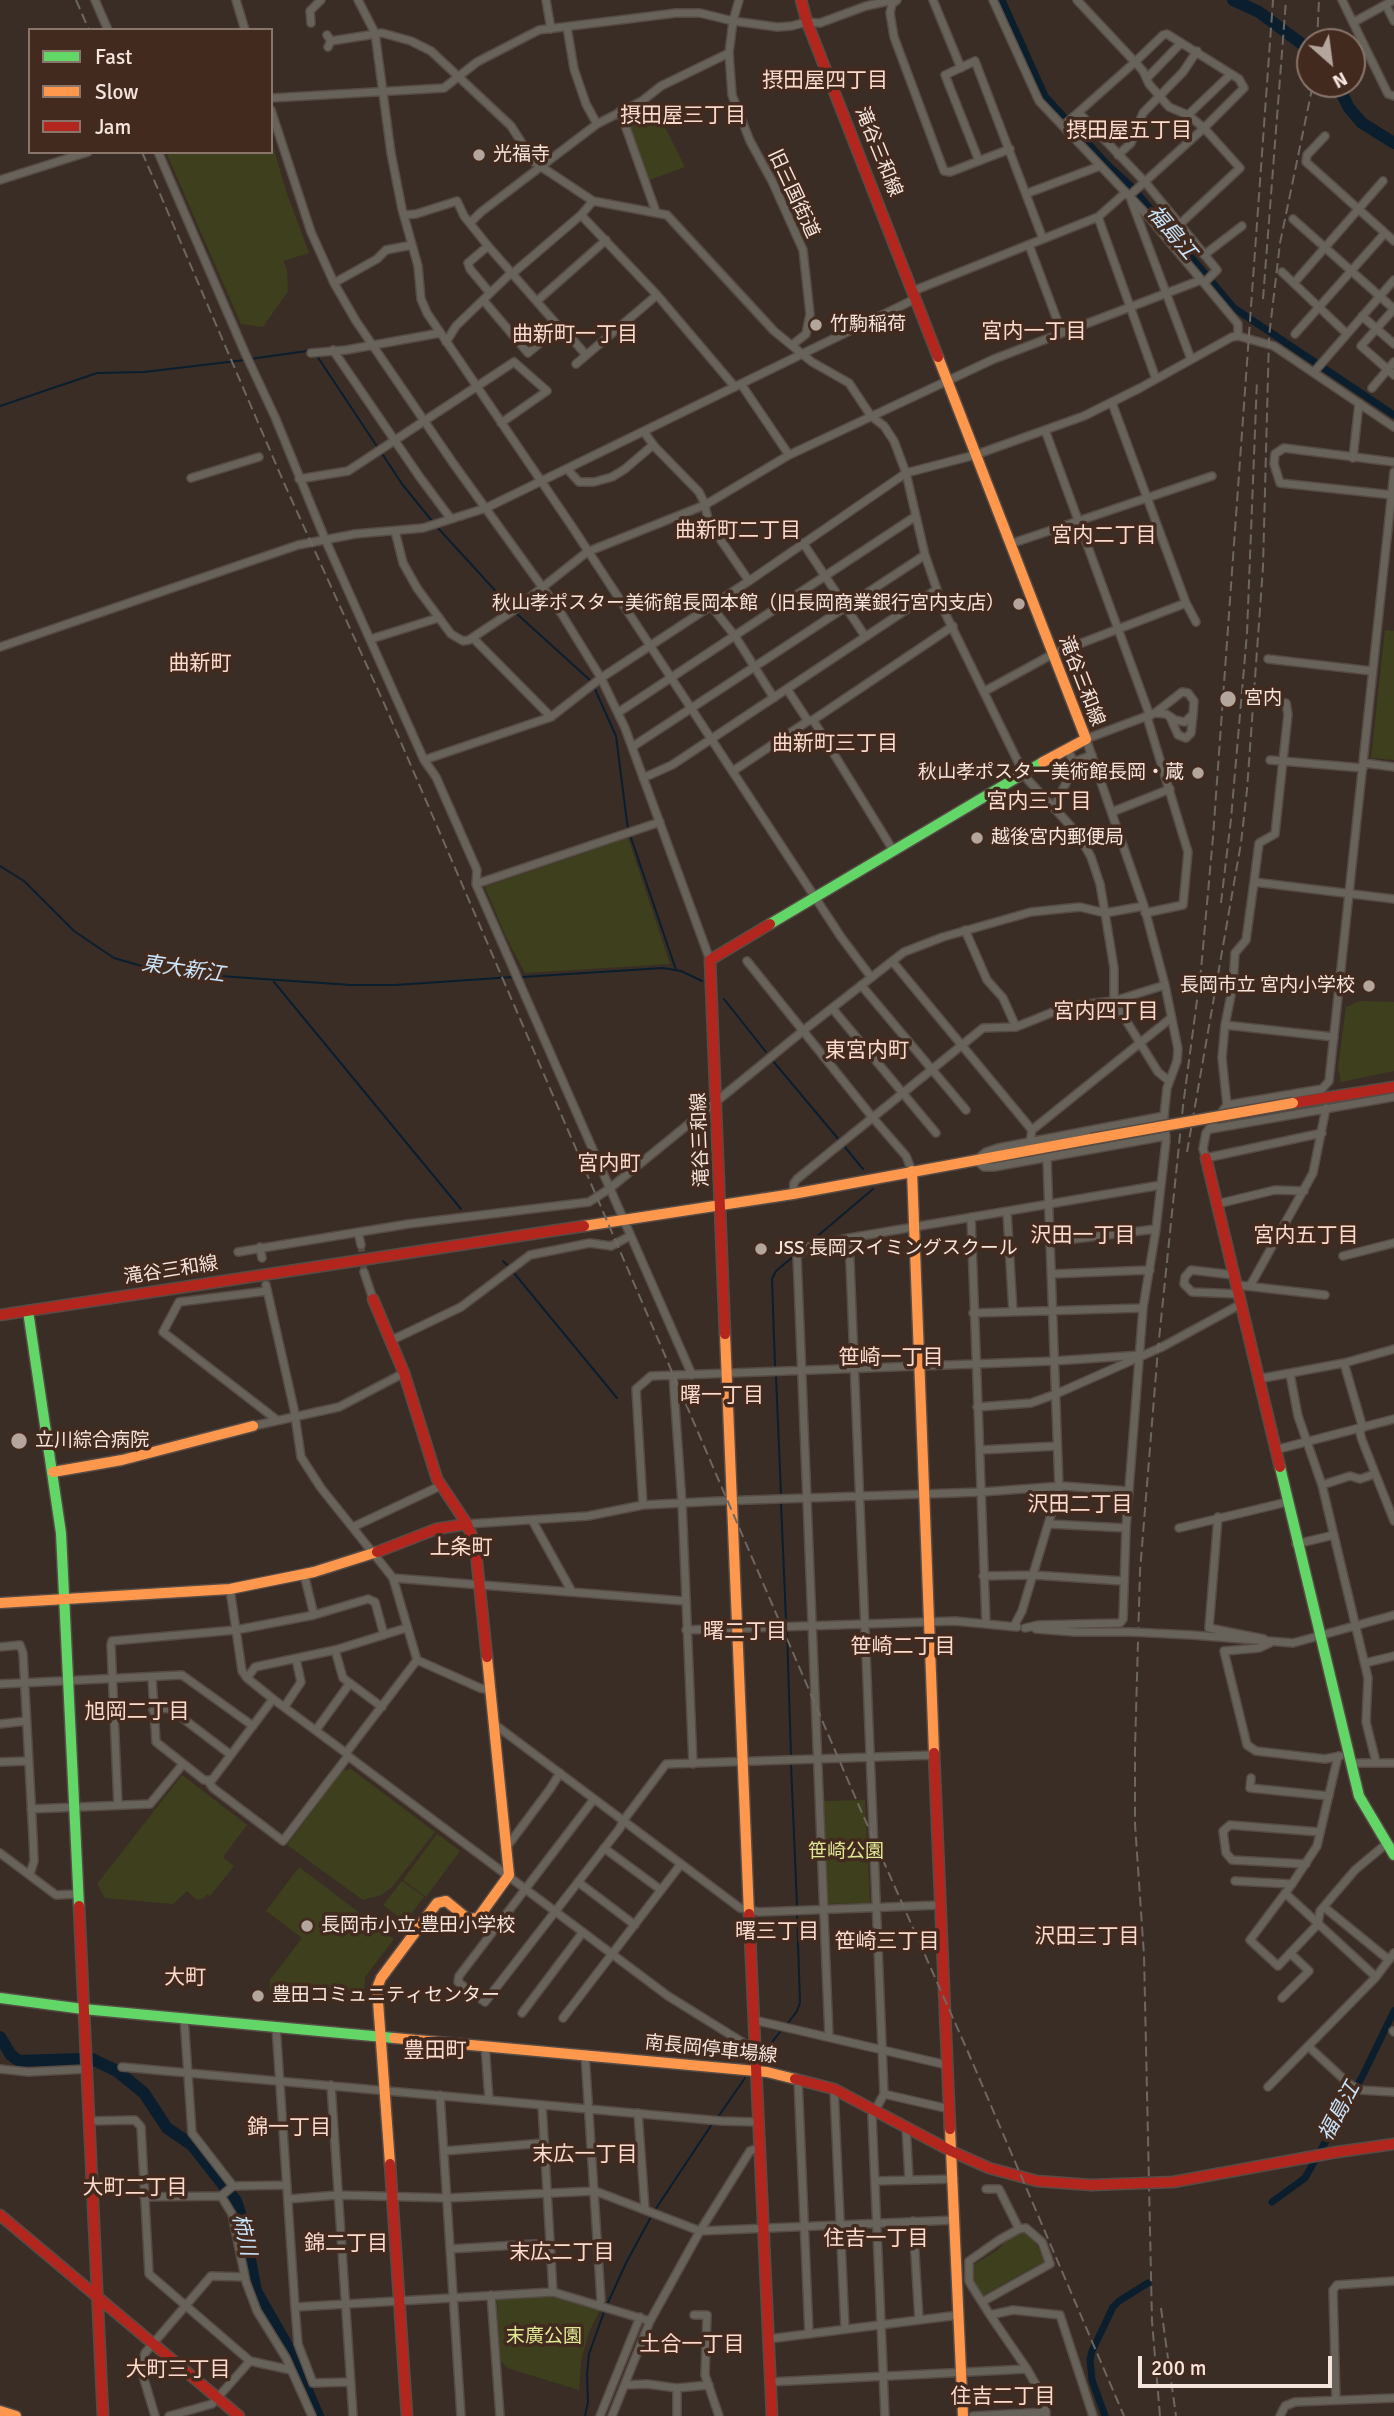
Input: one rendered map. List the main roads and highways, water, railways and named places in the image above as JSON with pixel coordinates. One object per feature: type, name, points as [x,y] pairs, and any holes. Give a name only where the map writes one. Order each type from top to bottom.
[{"type":"waterway","name":"福島江","points":[[1002,0],[1045,96],[1108,165],[1132,187],[1234,308],[1394,415]]},
{"type":"waterway","points":[[1233,0],[1259,12],[1296,40]]},
{"type":"waterway","points":[[1344,98],[1362,123],[1394,143]]},
{"type":"waterway","points":[[250,359],[307,351]]},
{"type":"waterway","points":[[317,356],[378,448]]},
{"type":"waterway","points":[[0,406],[97,373],[144,372],[245,360]]},
{"type":"waterway","points":[[381,452],[402,484],[432,521]]},
{"type":"waterway","points":[[438,528],[512,609]]},
{"type":"waterway","points":[[516,613],[592,682]]},
{"type":"waterway","points":[[594,687],[616,736],[628,830]]},
{"type":"waterway","points":[[630,835],[676,970]]},
{"type":"waterway","name":"東大新江","points":[[0,866],[24,881],[74,931],[114,958],[162,972],[351,985],[395,985],[513,977]]},
{"type":"waterway","points":[[522,977],[663,968],[681,971],[702,981]]},
{"type":"waterway","points":[[274,982],[461,1209]]},
{"type":"waterway","points":[[724,999],[766,1052]]},
{"type":"waterway","points":[[773,1061],[840,1141]]},
{"type":"waterway","points":[[844,1146],[863,1169]]},
{"type":"waterway","points":[[807,1245],[873,1189]]},
{"type":"waterway","points":[[775,1366],[772,1279],[776,1271],[795,1255]]},
{"type":"waterway","points":[[503,1261],[509,1267]]},
{"type":"waterway","points":[[514,1273],[617,1398]]},
{"type":"waterway","points":[[776,1376],[781,1494]]},
{"type":"waterway","points":[[781,1503],[786,1620]]},
{"type":"waterway","points":[[787,1631],[791,1756]]},
{"type":"waterway","points":[[791,1764],[797,1906]]},
{"type":"waterway","points":[[788,2023],[800,2003],[797,1914]]},
{"type":"waterway","name":"福島江","points":[[1272,2202],[1305,2178],[1362,2077],[1394,2011]]},
{"type":"waterway","points":[[765,2051],[780,2032]]},
{"type":"waterway","name":"柿川","points":[[0,2037],[11,2055],[19,2061],[80,2059]]},
{"type":"waterway","name":"柿川","points":[[92,2059],[117,2071],[144,2093],[167,2128],[192,2145],[236,2201],[243,2222],[256,2291],[289,2349],[318,2416]]},
{"type":"waterway","points":[[718,2117],[745,2078]]},
{"type":"waterway","points":[[655,2210],[712,2124]]},
{"type":"waterway","points":[[606,2307],[652,2215]]},
{"type":"waterway","name":"福島江","points":[[1105,2416],[1092,2380],[1092,2351],[1113,2307],[1148,2283]]},
{"type":"waterway","points":[[585,2416],[589,2354],[604,2312]]},
{"type":"tunnel","points":[[361,1245],[364,1272]]},
{"type":"railway","points":[[76,0],[88,28]]},
{"type":"railway","points":[[1160,2416],[1152,2321],[1144,1955],[1135,1824],[1140,1571],[1158,1349],[1183,1106],[1201,970],[1213,837],[1273,0]]},
{"type":"railway","points":[[1263,299],[1286,0]]},
{"type":"railway","points":[[1318,28],[1319,0]]},
{"type":"railway","points":[[1187,1152],[1241,843],[1263,567],[1269,337],[1280,243],[1310,98]]},
{"type":"railway","points":[[143,154],[284,483],[387,710],[1124,2416]]},
{"type":"railway","points":[[1221,903],[1247,633],[1257,380]]},
{"type":"railway","points":[[1161,2308],[1176,2416]]},
{"type":"place","name":"光福寺","points":[[479,155]]},
{"type":"place","name":"竹駒稲荷","points":[[816,325]]},
{"type":"place","name":"秋山孝ポスター美術館長岡本館（旧長岡商業銀行宮内支店）","points":[[1019,604]]},
{"type":"place","name":"宮内","points":[[1228,699]]},
{"type":"place","name":"秋山孝ポスター美術館長岡・蔵","points":[[1198,773]]},
{"type":"place","name":"越後宮内郵便局","points":[[977,838]]},
{"type":"place","name":"長岡市立 宮内小学校","points":[[1369,986]]},
{"type":"place","name":"JSS 長岡スイミングスクール","points":[[761,1249]]},
{"type":"place","name":"立川綜合病院","points":[[19,1441]]},
{"type":"place","name":"長岡市小立 豊田小学校","points":[[307,1926]]},
{"type":"place","name":"豊田コミュニティセンター","points":[[258,1996]]},
{"type":"district","name":"摂田屋四丁目","points":[[825,81]]},
{"type":"district","name":"摂田屋三丁目","points":[[683,116]]},
{"type":"district","name":"摂田屋五丁目","points":[[1129,131]]},
{"type":"district","name":"宮内一丁目","points":[[1034,332]]},
{"type":"district","name":"曲新町一丁目","points":[[575,335]]},
{"type":"district","name":"曲新町二丁目","points":[[738,531]]},
{"type":"district","name":"宮内二丁目","points":[[1104,536]]},
{"type":"district","name":"曲新町","points":[[200,664]]},
{"type":"district","name":"曲新町三丁目","points":[[835,744]]},
{"type":"district","name":"宮内三丁目","points":[[1039,802]]},
{"type":"district","name":"宮内四丁目","points":[[1106,1012]]},
{"type":"district","name":"東宮内町","points":[[867,1051]]},
{"type":"district","name":"宮内町","points":[[609,1164]]},
{"type":"district","name":"沢田一丁目","points":[[1083,1236]]},
{"type":"district","name":"宮内五丁目","points":[[1306,1236]]},
{"type":"district","name":"笹崎一丁目","points":[[891,1358]]},
{"type":"district","name":"曙一丁目","points":[[722,1396]]},
{"type":"district","name":"沢田二丁目","points":[[1080,1505]]},
{"type":"district","name":"上条町","points":[[461,1548]]},
{"type":"district","name":"曙二丁目","points":[[745,1632]]},
{"type":"district","name":"笹崎二丁目","points":[[903,1647]]},
{"type":"district","name":"旭岡二丁目","points":[[137,1712]]},
{"type":"district","name":"曙三丁目","points":[[777,1932]]},
{"type":"district","name":"沢田三丁目","points":[[1087,1937]]},
{"type":"district","name":"笹崎三丁目","points":[[887,1942]]},
{"type":"district","name":"大町","points":[[185,1978]]},
{"type":"district","name":"豊田町","points":[[435,2051]]},
{"type":"district","name":"錦一丁目","points":[[289,2128]]},
{"type":"district","name":"末広一丁目","points":[[585,2155]]},
{"type":"district","name":"大町二丁目","points":[[135,2188]]},
{"type":"district","name":"住吉一丁目","points":[[876,2239]]},
{"type":"district","name":"錦二丁目","points":[[346,2244]]},
{"type":"district","name":"末広二丁目","points":[[562,2253]]},
{"type":"district","name":"土合一丁目","points":[[692,2345]]},
{"type":"district","name":"大町三丁目","points":[[178,2370]]},
{"type":"district","name":"住吉二丁目","points":[[1003,2397]]},
{"type":"park label","name":"笹崎公園","points":[[846,1852]]},
{"type":"park label","name":"末廣公園","points":[[544,2337]]}]
